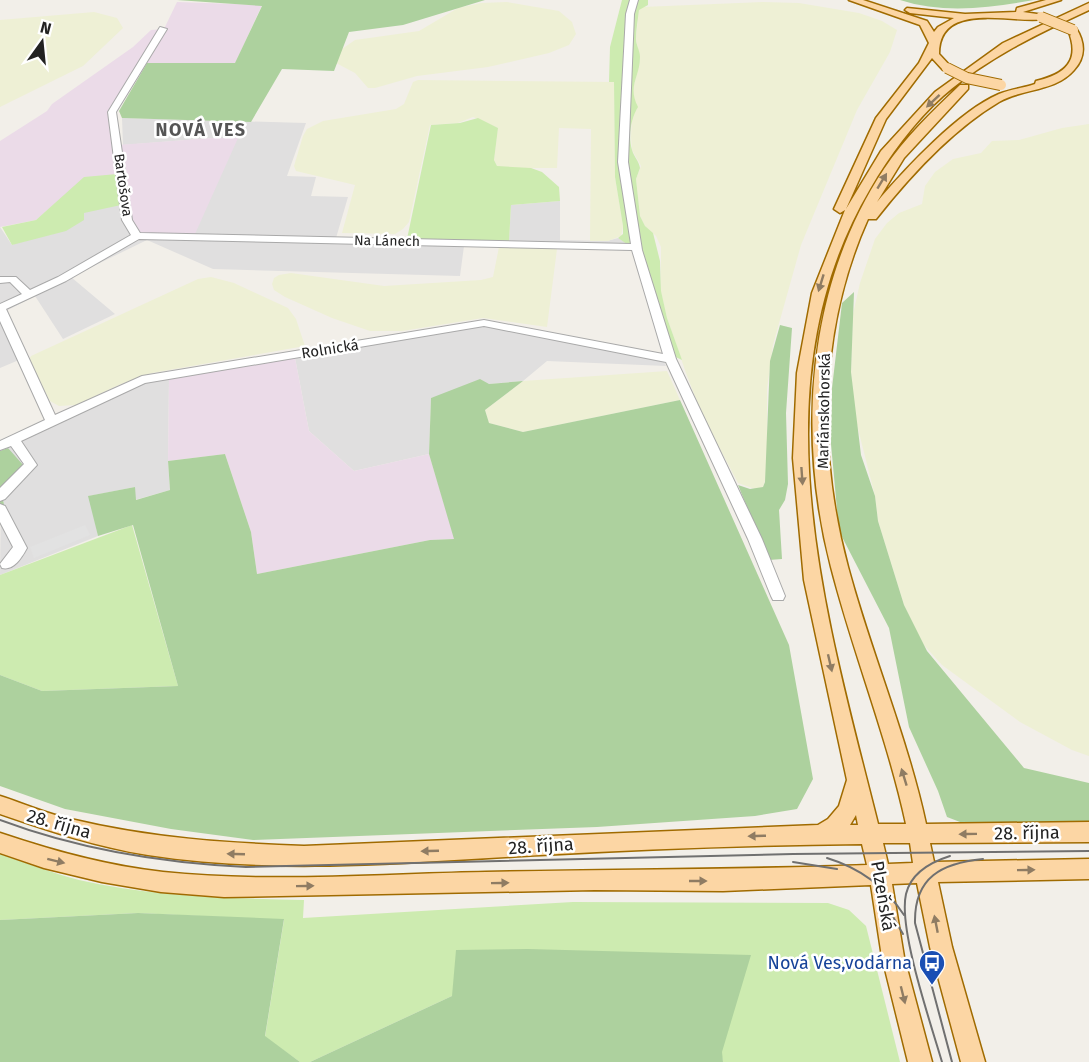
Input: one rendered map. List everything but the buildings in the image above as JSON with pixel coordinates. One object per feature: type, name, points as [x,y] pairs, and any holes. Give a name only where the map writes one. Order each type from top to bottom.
[{"type":"main road","points":[[854,0],[921,21],[929,27],[934,56],[947,68],[967,78],[1000,85],[1049,82]]},
{"type":"main road","points":[[847,252],[857,246],[868,222],[879,206],[982,107],[1014,91],[1041,86],[1076,71],[1088,58],[1088,49],[1083,39],[1073,30],[1041,17],[923,13],[878,0]]},
{"type":"main road","points":[[1003,14],[1056,0]]},
{"type":"main road","name":"Mariánskohorská","points":[[871,834],[812,574],[801,463],[801,413],[806,350],[814,305],[831,249],[869,176],[905,127],[952,83],[991,55],[1031,32],[1089,6]]},
{"type":"main road","name":"Mariánskohorská","points":[[926,874],[909,794],[845,589],[826,506],[821,439],[824,353],[829,318],[847,252],[882,180],[920,130],[983,72],[1042,36],[1089,13]]},
{"type":"main road","points":[[831,249],[832,226],[872,134],[888,109],[924,64],[942,28],[972,16]]},
{"type":"main road","points":[[816,835],[832,829],[841,821],[852,799],[857,776]]},
{"type":"main road","name":"28. října","points":[[0,805],[45,822],[98,836],[180,850],[231,854],[514,848],[607,841],[816,835],[1089,832]]},
{"type":"main road","name":"Plzeňská","points":[[871,834],[893,955],[920,1062]]},
{"type":"main road","points":[[0,843],[44,858],[122,876],[224,886],[596,880],[734,881],[1089,869]]},
{"type":"main road","points":[[926,874],[938,934],[973,1062]]},
{"type":"street","points":[[634,0],[630,14],[623,162],[636,247],[670,359],[755,538],[778,596]]},
{"type":"street","name":"Bartošova","points":[[0,308],[62,279],[137,236],[127,220],[112,112],[163,29]]},
{"type":"street","name":"Na Lánech","points":[[137,236],[636,247]]},
{"type":"street","points":[[0,280],[12,279],[28,294]]},
{"type":"street","points":[[0,308],[52,422]]},
{"type":"street","name":"Rolnická","points":[[0,446],[142,380],[484,323],[670,359]]},
{"type":"street","points":[[0,496],[31,465],[13,440]]},
{"type":"street","points":[[0,509],[20,548],[7,564]]},
{"type":"shaded area","points":[[177,2],[262,5],[235,64],[147,63],[161,34],[113,111],[118,145],[238,138],[195,234],[141,233],[132,220],[126,172],[59,200],[36,220],[0,227],[0,141],[47,111],[52,104],[133,47],[151,30],[164,29]]},
{"type":"shaded area","points":[[122,118],[306,123],[287,176],[316,177],[311,196],[348,197],[336,238],[509,241],[511,205],[560,201],[560,240],[607,241],[618,238],[637,250],[464,246],[460,276],[213,269],[147,240],[71,277],[115,314],[63,339],[35,296],[6,311],[26,357],[0,368],[0,227],[12,245],[83,213],[117,174],[127,171],[132,220],[212,138],[123,145]]},
{"type":"shaded area","points":[[484,321],[660,353],[666,366],[547,361],[523,381],[489,384],[431,398],[429,454],[354,471],[309,431],[295,358],[169,379],[170,490],[135,500],[135,487],[89,496],[98,536],[0,575],[1,491],[8,448],[0,451],[0,440],[141,378]]},
{"type":"shaded area","points":[[295,358],[309,431],[354,471],[429,454],[455,539],[430,540],[257,574],[251,532],[225,454],[168,461],[169,379]]},
{"type":"shaded area","points":[[85,525],[90,535],[34,558],[30,547]]},
{"type":"green space","points":[[177,0],[485,0],[403,25],[349,32],[334,71],[282,69],[251,122],[122,118],[119,111],[147,63],[235,63],[262,6]]},
{"type":"green space","points":[[622,0],[648,0],[648,5],[639,10],[637,24],[636,41],[640,57],[634,93],[638,107],[632,122],[630,139],[640,168],[636,179],[640,216],[645,226],[653,233],[660,261],[661,291],[667,318],[682,360],[669,354],[637,251],[618,238],[623,234],[623,226],[615,177],[614,82],[609,82],[610,47]]},
{"type":"green space","points":[[900,0],[1034,0],[984,7],[950,8]]},
{"type":"green space","points":[[507,2],[559,11],[572,22],[576,34],[569,45],[549,53],[488,67],[417,76],[375,88],[368,88],[355,73],[336,63],[342,49],[355,40],[419,31],[458,8],[481,3]]},
{"type":"green space","points":[[763,2],[799,3],[859,13],[882,21],[897,30],[890,52],[857,110],[801,245],[773,345],[767,389],[767,475],[763,487],[755,489],[738,483],[702,415],[686,373],[667,318],[661,292],[661,247],[656,236],[645,226],[640,216],[636,179],[641,166],[632,150],[631,137],[632,114],[637,109],[632,93],[640,59],[636,39],[639,10],[642,7]]},
{"type":"green space","points":[[94,12],[117,18],[123,28],[83,66],[0,107],[0,20]]},
{"type":"green space","points":[[418,80],[614,82],[615,177],[623,226],[621,236],[608,241],[590,241],[591,129],[559,128],[557,168],[502,168],[497,166],[494,160],[498,128],[473,117],[458,123],[430,125],[409,222],[403,229],[395,234],[342,233],[355,185],[296,171],[294,166],[303,136],[307,129],[323,121],[396,109],[404,104],[413,82]]},
{"type":"green space","points":[[478,118],[498,128],[494,160],[497,166],[531,168],[542,172],[559,187],[560,201],[511,205],[509,242],[407,239],[431,125],[460,123]]},
{"type":"green space","points":[[1089,124],[1089,756],[1072,750],[1020,722],[942,665],[921,642],[904,605],[878,521],[875,496],[855,417],[851,372],[853,314],[860,283],[875,239],[887,223],[899,213],[922,204],[925,186],[935,172],[953,159],[981,153],[992,141],[1019,140],[1062,128]]},
{"type":"green space","points":[[117,174],[121,205],[84,213],[84,220],[66,231],[12,245],[2,227],[36,220],[84,177]]},
{"type":"green space","points":[[499,247],[557,249],[547,327],[483,318],[402,331],[370,331],[332,318],[285,297],[274,290],[272,284],[274,278],[279,275],[291,273],[384,286],[481,280],[493,277]]},
{"type":"green space","points":[[211,277],[234,283],[288,308],[296,319],[305,346],[152,373],[121,384],[76,405],[59,406],[50,401],[29,360],[31,356],[198,279]]},
{"type":"green space","points":[[854,292],[851,372],[861,455],[875,496],[878,521],[904,605],[927,651],[1024,768],[1089,783],[1089,825],[960,822],[947,817],[938,791],[909,727],[889,628],[839,531],[831,444],[832,388],[842,303]]},
{"type":"green space","points":[[780,325],[792,328],[786,413],[788,484],[785,500],[779,510],[782,559],[769,560],[738,485],[750,489],[763,487],[765,482],[770,361]]},
{"type":"green space","points":[[667,371],[680,400],[523,432],[489,423],[485,410],[523,381]]},
{"type":"green space","points":[[480,379],[489,384],[523,381],[485,410],[489,423],[523,432],[680,400],[789,645],[813,779],[797,809],[755,816],[597,827],[253,840],[171,829],[65,809],[0,786],[0,675],[42,691],[178,686],[133,525],[98,536],[88,496],[135,487],[136,500],[170,490],[168,461],[225,454],[251,532],[257,574],[430,540],[454,539],[429,454],[431,398]]},
{"type":"green space","points":[[8,448],[24,466],[1,491],[6,514],[0,517],[0,451]]},
{"type":"green space","points":[[132,525],[178,686],[42,691],[0,675],[0,575]]},
{"type":"green space","points":[[0,854],[79,880],[107,886],[191,896],[304,900],[303,918],[573,902],[828,903],[849,910],[866,926],[900,1062],[723,1062],[721,1052],[452,996],[310,1062],[300,1062],[265,1037],[284,920],[138,913],[0,920]]},
{"type":"green space","points":[[138,913],[284,919],[265,1036],[300,1062],[0,1062],[0,920]]},
{"type":"green space","points":[[528,949],[751,955],[722,1052],[723,1062],[310,1062],[452,996],[456,950]]},
{"type":"tram line","points":[[0,820],[60,839],[121,853],[183,862],[246,867],[793,854],[1089,851]]},
{"type":"tram line","points":[[942,1062],[911,953],[905,910],[906,894],[912,880],[929,865],[950,856]]},
{"type":"tram line","points":[[827,858],[871,879],[889,895],[904,915]]},
{"type":"tram line","points":[[952,1062],[915,923],[916,907],[919,894],[933,875],[955,864],[983,859]]},
{"type":"tram line","points":[[793,862],[837,869]]},
{"type":"tram line","points":[[882,898],[903,934]]},
{"type":"place","name":"Nová Ves,vodárna","points":[[932,986]]},
{"type":"district","name":"NOVÁ VES","points":[[201,130]]}]
